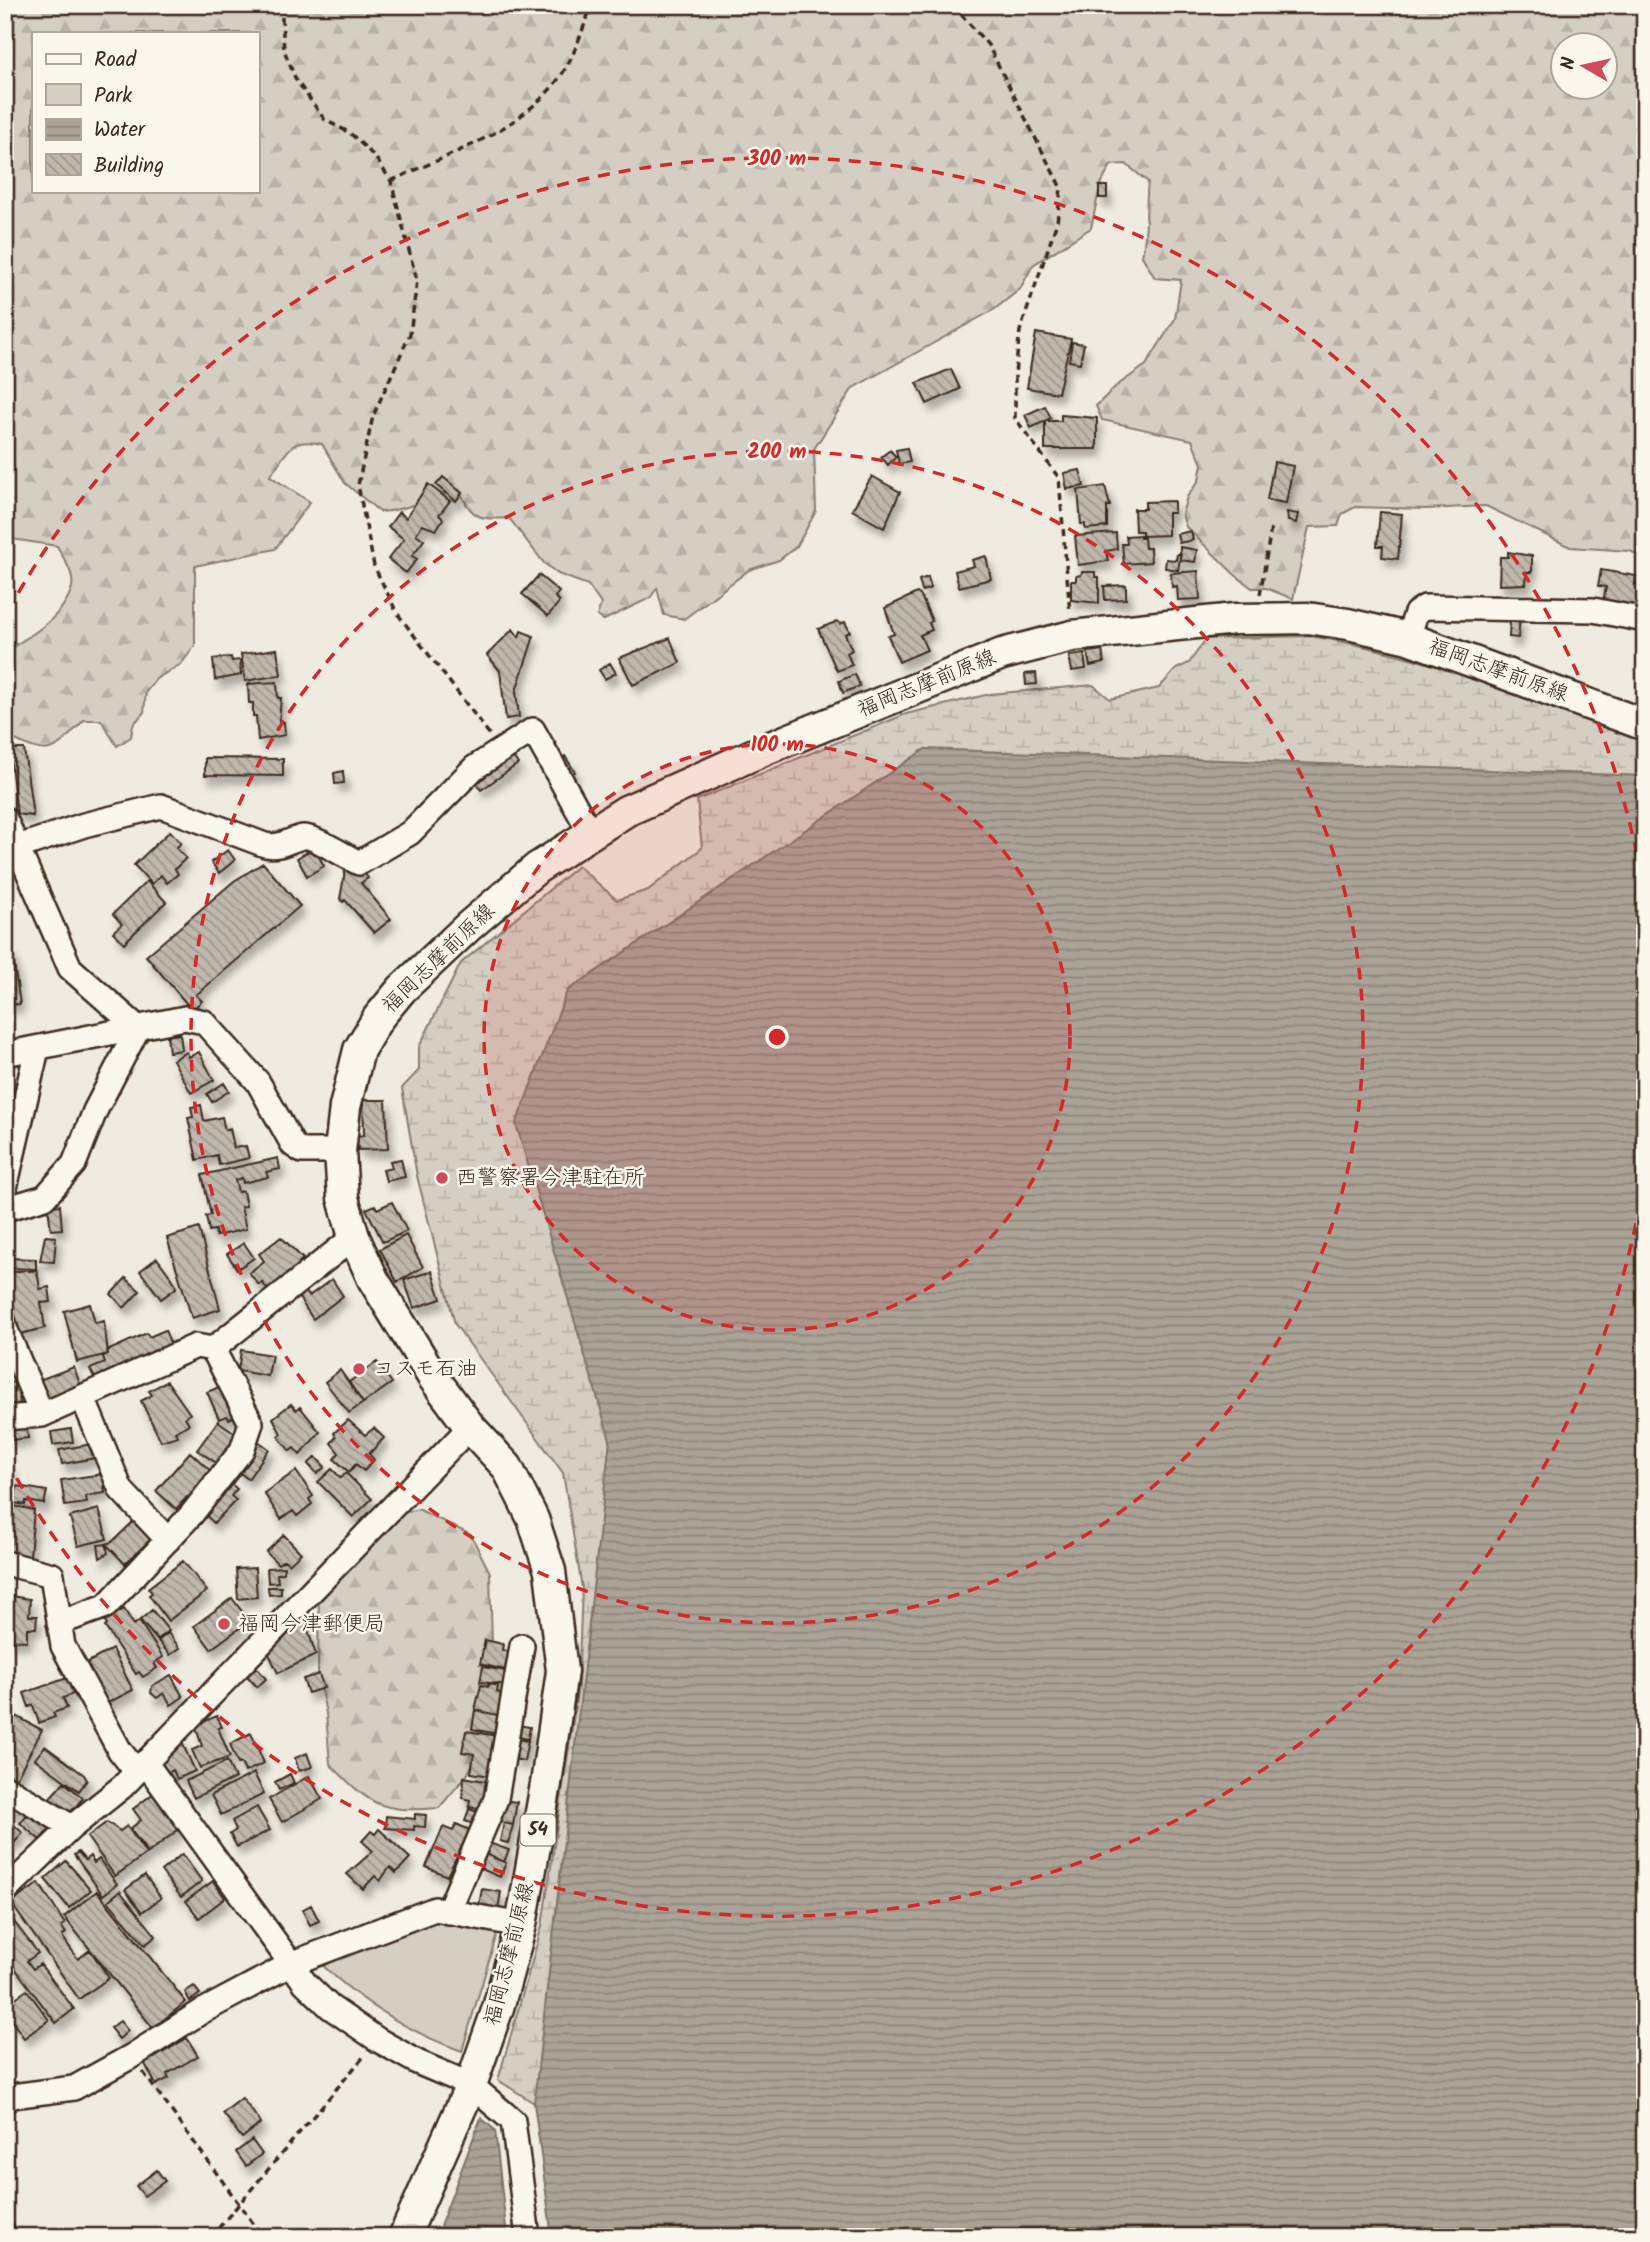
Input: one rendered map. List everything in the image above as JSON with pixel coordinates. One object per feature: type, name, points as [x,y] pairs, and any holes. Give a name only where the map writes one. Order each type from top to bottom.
[{"type":"main road","name":"福岡志摩前原線","points":[[404,2237],[471,2085],[498,2008],[521,1925],[546,1784],[562,1671],[551,1571],[533,1519],[507,1467],[470,1427],[407,1336],[373,1279],[354,1237],[343,1198],[340,1152],[345,1107],[359,1050],[378,1018],[402,989],[469,926],[537,868],[590,832],[664,792],[878,703],[1002,654],[1072,636],[1140,627],[1256,618],[1308,618],[1408,638],[1645,725]]},
{"type":"street","points":[[1408,638],[1416,613],[1425,607],[1593,610],[1645,620]]},
{"type":"street","points":[[138,1028],[70,968],[10,833],[84,825],[160,806],[265,845],[279,847],[305,836],[318,838],[329,849],[359,863],[410,833],[433,814],[451,789],[533,730],[590,832]]},
{"type":"street","points":[[5,1054],[184,1018],[204,1022],[258,1082],[293,1144],[310,1152],[340,1152]]},
{"type":"street","points":[[5,1209],[45,1197],[74,1164],[96,1111],[138,1028]]},
{"type":"street","points":[[5,1188],[37,1049]]},
{"type":"street","points":[[5,1418],[42,1415],[196,1346],[213,1349],[354,1237]]},
{"type":"street","points":[[5,1328],[42,1415]]},
{"type":"street","points":[[59,1623],[106,1606],[168,1540],[242,1450],[251,1423],[213,1349]]},
{"type":"street","points":[[83,1398],[121,1490],[168,1540]]},
{"type":"street","points":[[5,1891],[140,1767],[470,1427]]},
{"type":"street","points":[[5,1563],[52,1575],[63,1646],[120,1751],[140,1767],[293,1963],[305,1983],[330,2007],[378,2039],[418,2062],[471,2085],[513,2121],[528,2237]]},
{"type":"street","points":[[448,1912],[496,1799],[522,1646]]},
{"type":"street","points":[[5,1787],[72,1827]]},
{"type":"street","points":[[5,2101],[12,2096],[74,2088],[132,2056],[201,2011],[293,1963],[435,1909],[521,1925]]},
{"type":"path","points":[[281,5],[284,50],[296,80],[326,120],[350,133],[375,157],[391,181],[417,281],[410,334],[373,416],[358,485],[374,566],[397,613],[502,750]]},
{"type":"path","points":[[391,181],[494,133],[537,105],[563,72],[592,5]]},
{"type":"path","points":[[953,5],[988,45],[1061,188],[1056,222],[1020,331],[1014,373],[1015,418],[1059,478],[1072,636]]},
{"type":"path","points":[[1256,618],[1271,528]]},
{"type":"path","points":[[211,2237],[378,2039]]},
{"type":"path","points":[[132,2056],[262,2237]]},
{"type":"path","points":[[5,2214],[21,2237]]},
{"type":"green space","points":[[5,5],[1645,5],[1645,558],[1630,551],[1570,547],[1486,506],[1426,509],[1355,507],[1342,514],[1338,526],[1309,527],[1293,599],[1266,588],[1252,588],[1186,527],[1182,514],[1187,497],[1199,480],[1202,464],[1192,440],[1102,420],[1096,406],[1115,387],[1146,365],[1175,319],[1181,280],[1155,278],[1142,256],[1148,182],[1126,164],[1111,165],[1100,186],[1091,228],[1033,265],[1020,289],[995,309],[853,388],[814,449],[816,511],[797,546],[779,560],[749,570],[684,619],[664,615],[657,588],[650,598],[604,620],[597,616],[601,604],[588,585],[558,574],[544,563],[509,518],[477,515],[472,512],[459,490],[401,509],[380,512],[345,483],[322,444],[302,443],[295,445],[285,454],[270,476],[310,502],[275,549],[195,566],[195,646],[181,664],[156,679],[146,692],[144,712],[133,725],[131,737],[117,746],[101,720],[84,720],[64,741],[49,749],[41,749],[5,735],[5,651],[35,633],[62,608],[72,587],[68,566],[57,546],[5,538]]},
{"type":"green space","points":[[1309,636],[1395,654],[1479,679],[1645,740],[1645,911],[890,2003],[534,2103],[498,2080],[542,1926],[578,1687],[582,1588],[563,1473],[455,1324],[417,1176],[402,1088],[419,1070],[419,1047],[461,963],[578,866],[617,900],[648,890],[702,848],[697,800],[906,714],[990,694],[1093,685],[1110,699],[1159,688],[1176,669],[1189,663],[1206,639]]},
{"type":"green space","points":[[418,1509],[471,1535],[490,1573],[492,1644],[480,1749],[467,1775],[439,1808],[402,1809],[377,1803],[367,1797],[330,1764],[326,1713],[318,1676],[319,1587],[394,1516]]},
{"type":"green space","points":[[437,1917],[498,1930],[462,2051],[421,2034],[384,2013],[349,1988],[316,1959]]},
{"type":"water","points":[[925,749],[1645,776],[1645,2237],[552,2237],[534,2103],[610,1440],[516,1124],[567,991]]},
{"type":"water","points":[[481,2118],[495,2130],[507,2237],[436,2237]]},
{"type":"building","points":[[1099,186],[1107,186],[1107,198],[1099,198]]},
{"type":"building","points":[[1036,333],[1071,339],[1058,393],[1027,388]]},
{"type":"building","points":[[1072,342],[1084,344],[1080,363],[1069,361]]},
{"type":"building","points":[[951,369],[960,389],[927,404],[917,383]]},
{"type":"building","points":[[1045,406],[1051,418],[1031,428],[1025,415]]},
{"type":"building","points":[[1061,415],[1097,418],[1097,449],[1045,449],[1045,421],[1061,421]]},
{"type":"building","points":[[907,448],[910,462],[899,464],[896,450]]},
{"type":"building","points":[[890,450],[896,457],[888,465],[881,457]]},
{"type":"building","points":[[1274,462],[1293,466],[1286,503],[1267,500]]},
{"type":"building","points":[[1080,470],[1084,486],[1067,489],[1064,473]]},
{"type":"building","points":[[872,476],[900,492],[884,528],[852,510]]},
{"type":"building","points":[[443,477],[462,493],[456,501],[436,485]]},
{"type":"building","points":[[428,484],[450,501],[439,515],[443,519],[436,530],[422,525],[416,534],[424,540],[412,556],[417,559],[406,573],[388,559],[404,539],[388,527],[399,512],[406,518]]},
{"type":"building","points":[[1105,486],[1110,506],[1107,506],[1107,527],[1085,529],[1085,524],[1081,524],[1078,490]]},
{"type":"building","points":[[1174,501],[1174,513],[1168,513],[1168,535],[1142,536],[1142,531],[1135,531],[1134,509],[1145,509],[1145,502]]},
{"type":"building","points":[[1287,512],[1298,514],[1296,523],[1288,521]]},
{"type":"building","points":[[1380,512],[1402,514],[1398,559],[1382,557],[1383,546],[1377,546]]},
{"type":"building","points":[[1191,531],[1193,540],[1179,543],[1177,534]]},
{"type":"building","points":[[1116,533],[1117,549],[1106,551],[1108,561],[1078,565],[1075,536]]},
{"type":"building","points":[[1140,535],[1140,538],[1144,538],[1145,548],[1150,548],[1151,562],[1124,564],[1122,544],[1127,544],[1126,536]]},
{"type":"building","points":[[1180,547],[1197,550],[1195,562],[1180,560]]},
{"type":"building","points":[[1508,552],[1532,556],[1532,572],[1527,572],[1526,584],[1499,585],[1500,557],[1508,557]]},
{"type":"building","points":[[1177,554],[1181,554],[1178,570],[1165,568],[1166,559],[1176,560]]},
{"type":"building","points":[[986,556],[991,579],[959,587],[955,571],[974,566],[972,560]]},
{"type":"building","points":[[1601,570],[1636,576],[1635,585],[1645,580],[1642,609],[1603,602],[1606,587],[1598,586]]},
{"type":"building","points":[[1198,571],[1200,599],[1178,600],[1177,586],[1172,587],[1171,573]]},
{"type":"building","points":[[1082,572],[1095,572],[1095,577],[1099,577],[1099,603],[1071,600],[1071,581],[1076,581],[1076,576]]},
{"type":"building","points":[[539,575],[559,592],[555,597],[560,601],[548,616],[522,594]]},
{"type":"building","points":[[928,577],[931,588],[922,591],[919,580]]},
{"type":"building","points":[[1126,585],[1126,599],[1105,600],[1104,586]]},
{"type":"building","points":[[917,593],[921,596],[932,621],[929,623],[932,630],[920,635],[927,650],[899,662],[888,636],[894,634],[885,608]]},
{"type":"building","points":[[1510,618],[1520,619],[1518,638],[1509,637]]},
{"type":"building","points":[[838,621],[840,624],[845,622],[850,632],[845,634],[852,650],[847,653],[852,665],[837,671],[818,629]]},
{"type":"building","points":[[513,629],[519,637],[521,631],[534,636],[516,691],[519,717],[506,719],[500,671],[487,655]]},
{"type":"building","points":[[670,638],[680,663],[633,685],[619,658]]},
{"type":"building","points":[[277,649],[281,675],[245,681],[241,654]]},
{"type":"building","points":[[1102,650],[1104,663],[1090,666],[1087,652]]},
{"type":"building","points":[[1084,654],[1086,669],[1072,671],[1069,656]]},
{"type":"building","points":[[231,657],[232,661],[240,660],[241,675],[215,680],[213,659]]},
{"type":"building","points":[[610,663],[616,673],[605,679],[599,670]]},
{"type":"building","points":[[1036,673],[1037,684],[1026,685],[1025,674]]},
{"type":"building","points":[[855,674],[860,686],[843,693],[839,681]]},
{"type":"building","points":[[277,682],[278,698],[281,698],[279,722],[284,722],[285,735],[258,740],[253,703],[249,703],[248,684]]},
{"type":"building","points":[[9,749],[24,749],[33,816],[17,814]]},
{"type":"building","points":[[512,755],[518,764],[481,790],[476,784]]},
{"type":"building","points":[[565,756],[575,772],[562,779],[553,763]]},
{"type":"building","points":[[205,758],[283,759],[283,776],[205,775]]},
{"type":"building","points":[[343,771],[344,783],[335,784],[334,773]]},
{"type":"building","points":[[170,831],[181,843],[176,848],[186,858],[175,869],[178,874],[167,883],[161,875],[152,884],[134,865]]},
{"type":"building","points":[[314,848],[324,866],[307,876],[297,858]]},
{"type":"building","points":[[228,850],[235,860],[219,873],[211,862]]},
{"type":"building","points":[[263,863],[300,906],[196,995],[202,1001],[192,1010],[146,956],[234,881]]},
{"type":"building","points":[[362,870],[368,878],[361,883],[391,919],[374,933],[345,900],[343,902],[340,899],[345,871]]},
{"type":"building","points":[[147,881],[166,902],[124,943],[113,932],[122,924],[113,914]]},
{"type":"building","points":[[12,951],[20,1004],[5,1005],[5,952]]},
{"type":"building","points":[[180,1034],[182,1050],[169,1052],[167,1036]]},
{"type":"building","points":[[187,1052],[189,1057],[199,1052],[214,1080],[191,1093],[173,1060]]},
{"type":"building","points":[[224,1083],[229,1091],[212,1102],[207,1094]]},
{"type":"building","points":[[363,1100],[386,1100],[388,1149],[358,1150],[357,1136],[364,1135]]},
{"type":"building","points":[[201,1105],[204,1121],[222,1117],[225,1130],[230,1128],[234,1148],[246,1146],[249,1158],[219,1165],[217,1155],[197,1160],[188,1118],[193,1117],[191,1107]]},
{"type":"building","points":[[278,1158],[280,1169],[266,1172],[268,1177],[243,1183],[242,1178],[235,1180],[238,1192],[243,1191],[246,1206],[241,1207],[246,1229],[216,1236],[215,1230],[209,1231],[206,1216],[211,1215],[202,1175]]},
{"type":"building","points":[[401,1159],[405,1177],[386,1181],[383,1170],[392,1168],[390,1161]]},
{"type":"building","points":[[392,1202],[407,1231],[383,1242],[366,1209],[375,1205],[377,1209]]},
{"type":"building","points":[[60,1205],[62,1229],[51,1230],[48,1207]]},
{"type":"building","points":[[199,1228],[220,1309],[192,1318],[167,1238]]},
{"type":"building","points":[[406,1235],[423,1267],[397,1282],[380,1249]]},
{"type":"building","points":[[45,1236],[56,1237],[54,1262],[40,1261]]},
{"type":"building","points":[[281,1237],[303,1259],[299,1262],[303,1268],[277,1288],[274,1284],[267,1289],[262,1282],[259,1285],[249,1273],[264,1261],[259,1254]]},
{"type":"building","points":[[244,1243],[254,1258],[237,1269],[227,1254]]},
{"type":"building","points":[[5,1258],[36,1259],[36,1269],[5,1268]]},
{"type":"building","points":[[157,1258],[176,1288],[161,1299],[140,1271]]},
{"type":"building","points":[[37,1270],[40,1289],[49,1287],[51,1302],[41,1303],[45,1328],[20,1334],[12,1302],[6,1302],[5,1274]]},
{"type":"building","points":[[432,1271],[441,1299],[414,1308],[404,1280]]},
{"type":"building","points":[[126,1278],[140,1291],[124,1308],[111,1294]]},
{"type":"building","points":[[332,1279],[343,1296],[313,1319],[297,1295],[304,1289],[309,1296]]},
{"type":"building","points":[[90,1304],[95,1323],[104,1321],[108,1354],[77,1362],[64,1311]]},
{"type":"building","points":[[165,1330],[171,1345],[95,1379],[90,1369],[105,1363],[103,1356],[108,1354],[107,1351],[147,1333],[149,1337]]},
{"type":"building","points":[[241,1350],[272,1355],[268,1376],[238,1371]]},
{"type":"building","points":[[377,1362],[392,1383],[363,1403],[349,1382]]},
{"type":"building","points":[[74,1367],[81,1387],[43,1401],[36,1381]]},
{"type":"building","points":[[340,1370],[363,1403],[349,1413],[325,1382]]},
{"type":"building","points":[[167,1381],[190,1414],[185,1417],[189,1424],[175,1432],[178,1436],[161,1441],[141,1401],[152,1395],[149,1391]]},
{"type":"building","points":[[18,1382],[20,1405],[5,1406],[5,1383]]},
{"type":"building","points":[[224,1385],[238,1415],[219,1419],[207,1392]]},
{"type":"building","points":[[291,1404],[296,1410],[300,1407],[320,1432],[300,1455],[294,1448],[290,1451],[278,1436],[281,1434],[273,1418]]},
{"type":"building","points":[[348,1420],[365,1435],[374,1428],[384,1438],[369,1454],[374,1460],[364,1471],[356,1464],[349,1472],[334,1459],[339,1453],[331,1443],[336,1437],[334,1433]]},
{"type":"building","points":[[26,1421],[28,1438],[11,1440],[10,1436],[5,1436],[5,1423]]},
{"type":"building","points":[[218,1421],[238,1435],[218,1464],[197,1450]]},
{"type":"building","points":[[71,1429],[73,1442],[53,1445],[51,1432]]},
{"type":"building","points":[[258,1441],[269,1449],[248,1479],[236,1470]]},
{"type":"building","points":[[92,1444],[95,1458],[62,1464],[59,1450]]},
{"type":"building","points":[[190,1452],[214,1474],[190,1500],[187,1497],[176,1509],[156,1491]]},
{"type":"building","points":[[316,1457],[325,1467],[317,1474],[308,1464]]},
{"type":"building","points":[[5,1467],[12,1467],[11,1480],[5,1480]]},
{"type":"building","points":[[332,1469],[341,1478],[346,1473],[372,1499],[353,1517],[318,1482]]},
{"type":"building","points":[[296,1471],[313,1496],[309,1499],[312,1504],[297,1516],[293,1511],[281,1519],[264,1493]]},
{"type":"building","points":[[103,1474],[105,1493],[86,1496],[87,1503],[65,1506],[61,1480]]},
{"type":"building","points":[[228,1481],[237,1489],[231,1496],[236,1500],[214,1523],[201,1511]]},
{"type":"building","points":[[17,1486],[47,1491],[44,1504],[26,1501],[25,1505],[14,1503]]},
{"type":"building","points":[[5,1504],[34,1510],[30,1556],[5,1551]]},
{"type":"building","points":[[99,1509],[107,1539],[78,1546],[70,1517]]},
{"type":"building","points":[[135,1520],[152,1538],[125,1564],[106,1544],[112,1542]]},
{"type":"building","points":[[284,1535],[301,1553],[289,1564],[284,1560],[278,1564],[266,1552]]},
{"type":"building","points":[[106,1544],[108,1553],[100,1558],[98,1545]]},
{"type":"building","points":[[183,1561],[207,1591],[168,1621],[149,1595],[152,1593],[148,1588]]},
{"type":"building","points":[[284,1567],[284,1573],[277,1574],[278,1582],[268,1583],[267,1568]]},
{"type":"building","points":[[255,1568],[257,1597],[238,1599],[236,1569]]},
{"type":"building","points":[[268,1587],[281,1587],[281,1594],[269,1595]]},
{"type":"building","points":[[5,1595],[30,1599],[29,1616],[37,1616],[36,1628],[27,1628],[27,1641],[5,1640]]},
{"type":"building","points":[[232,1598],[249,1621],[211,1649],[194,1626]]},
{"type":"building","points":[[124,1609],[134,1625],[139,1621],[163,1657],[154,1663],[157,1668],[143,1677],[139,1672],[136,1674],[105,1627],[105,1621]]},
{"type":"building","points":[[152,1610],[169,1631],[157,1640],[140,1620]]},
{"type":"building","points":[[303,1615],[316,1655],[278,1673],[266,1648]]},
{"type":"building","points":[[168,1633],[180,1648],[170,1655],[158,1641]]},
{"type":"building","points":[[485,1640],[503,1644],[502,1650],[515,1653],[512,1663],[507,1662],[505,1670],[480,1664]]},
{"type":"building","points":[[112,1649],[133,1690],[104,1705],[83,1665]]},
{"type":"building","points":[[483,1667],[512,1672],[509,1685],[480,1682]]},
{"type":"building","points":[[257,1668],[266,1679],[257,1687],[247,1676]]},
{"type":"building","points":[[319,1674],[324,1688],[308,1693],[303,1679]]},
{"type":"building","points":[[171,1675],[183,1697],[171,1705],[164,1693],[157,1698],[151,1693],[152,1686]]},
{"type":"building","points":[[67,1678],[73,1694],[63,1698],[67,1708],[53,1713],[55,1717],[39,1723],[33,1705],[29,1707],[24,1693]]},
{"type":"building","points":[[489,1684],[498,1686],[497,1692],[503,1694],[502,1716],[475,1710],[481,1685],[488,1687]]},
{"type":"building","points":[[5,1710],[42,1730],[16,1779],[5,1774]]},
{"type":"building","points":[[475,1710],[502,1716],[498,1734],[472,1729]]},
{"type":"building","points":[[217,1716],[222,1727],[218,1728],[230,1757],[200,1768],[192,1750],[202,1746],[195,1725]]},
{"type":"building","points":[[517,1725],[530,1727],[528,1739],[515,1736]]},
{"type":"building","points":[[466,1731],[498,1736],[491,1776],[471,1773],[474,1754],[462,1752]]},
{"type":"building","points":[[251,1733],[264,1763],[245,1772],[241,1763],[238,1764],[230,1744]]},
{"type":"building","points":[[180,1738],[195,1771],[177,1779],[173,1770],[165,1774],[158,1759]]},
{"type":"building","points":[[517,1739],[528,1741],[524,1761],[513,1759]]},
{"type":"building","points":[[45,1746],[84,1775],[87,1780],[79,1791],[35,1759]]},
{"type":"building","points":[[307,1753],[312,1767],[299,1771],[295,1758]]},
{"type":"building","points":[[227,1761],[235,1778],[194,1798],[186,1781]]},
{"type":"building","points":[[254,1773],[264,1794],[221,1815],[211,1795]]},
{"type":"building","points":[[290,1774],[294,1783],[279,1790],[275,1782]]},
{"type":"building","points":[[309,1776],[322,1799],[282,1822],[269,1799]]},
{"type":"building","points":[[464,1777],[490,1782],[484,1810],[469,1807],[470,1800],[463,1798]]},
{"type":"building","points":[[64,1782],[83,1798],[67,1817],[47,1801]]},
{"type":"building","points":[[5,1792],[24,1807],[20,1812],[15,1808],[11,1813],[5,1808]]},
{"type":"building","points":[[154,1793],[179,1829],[148,1853],[130,1829],[141,1820],[133,1809]]},
{"type":"building","points":[[503,1800],[517,1802],[513,1825],[500,1822]]},
{"type":"building","points":[[257,1807],[270,1830],[237,1847],[230,1834],[236,1830],[232,1821]]},
{"type":"building","points":[[469,1809],[484,1814],[480,1826],[465,1821]]},
{"type":"building","points":[[31,1810],[51,1827],[40,1840],[20,1823]]},
{"type":"building","points":[[415,1814],[426,1815],[425,1827],[414,1826],[414,1830],[385,1828],[386,1816],[415,1819]]},
{"type":"building","points":[[5,1817],[23,1833],[13,1844],[5,1837]]},
{"type":"building","points":[[107,1822],[120,1831],[127,1826],[146,1854],[115,1876],[87,1837]]},
{"type":"building","points":[[504,1823],[513,1825],[508,1843],[500,1841]]},
{"type":"building","points":[[456,1824],[470,1830],[447,1876],[426,1867],[443,1827],[453,1831]]},
{"type":"building","points":[[379,1829],[410,1858],[396,1873],[390,1867],[380,1881],[375,1876],[363,1889],[347,1874],[373,1851],[362,1841],[371,1831],[375,1834]]},
{"type":"building","points":[[489,1843],[509,1850],[504,1862],[485,1854]]},
{"type":"building","points":[[78,1852],[85,1860],[90,1856],[94,1863],[99,1859],[117,1884],[103,1895],[74,1855]]},
{"type":"building","points":[[182,1854],[202,1881],[181,1897],[161,1871]]},
{"type":"building","points":[[485,1854],[506,1863],[500,1877],[479,1868]]},
{"type":"building","points":[[66,1861],[91,1890],[69,1908],[45,1879]]},
{"type":"building","points":[[145,1875],[161,1898],[142,1912],[125,1890]]},
{"type":"building","points":[[213,1881],[225,1898],[199,1918],[186,1901]]},
{"type":"building","points":[[39,1883],[65,1924],[61,1926],[66,1933],[62,1936],[78,1959],[90,1950],[109,1978],[79,1999],[11,1903]]},
{"type":"building","points":[[482,1889],[501,1892],[498,1909],[479,1905]]},
{"type":"building","points":[[97,1891],[186,2002],[153,2028],[64,1917]]},
{"type":"building","points":[[120,1891],[156,1936],[145,1945],[108,1901]]},
{"type":"building","points":[[311,1905],[319,1921],[310,1925],[302,1910]]},
{"type":"building","points":[[9,1915],[38,1953],[27,1961],[33,1969],[40,1964],[74,2009],[56,2023],[5,1955],[5,1918]]},
{"type":"building","points":[[194,1986],[200,1994],[190,2001],[185,1992]]},
{"type":"building","points":[[27,1990],[49,2020],[24,2038],[5,2011],[5,2005]]},
{"type":"building","points":[[120,2021],[128,2031],[119,2039],[110,2028]]},
{"type":"building","points":[[187,2038],[198,2056],[167,2074],[169,2078],[156,2085],[142,2058],[151,2052],[154,2058]]},
{"type":"building","points":[[242,2098],[261,2123],[242,2138],[223,2113]]},
{"type":"building","points":[[252,2140],[262,2154],[246,2166],[236,2152]]},
{"type":"building","points":[[157,2170],[165,2181],[144,2196],[136,2186]]},
{"type":"place","name":"西警察署今津駐在所","points":[[442,1178]]},
{"type":"place","name":"コスモ石油","points":[[359,1369]]},
{"type":"place","name":"福岡今津郵便局","points":[[224,1624]]}]
